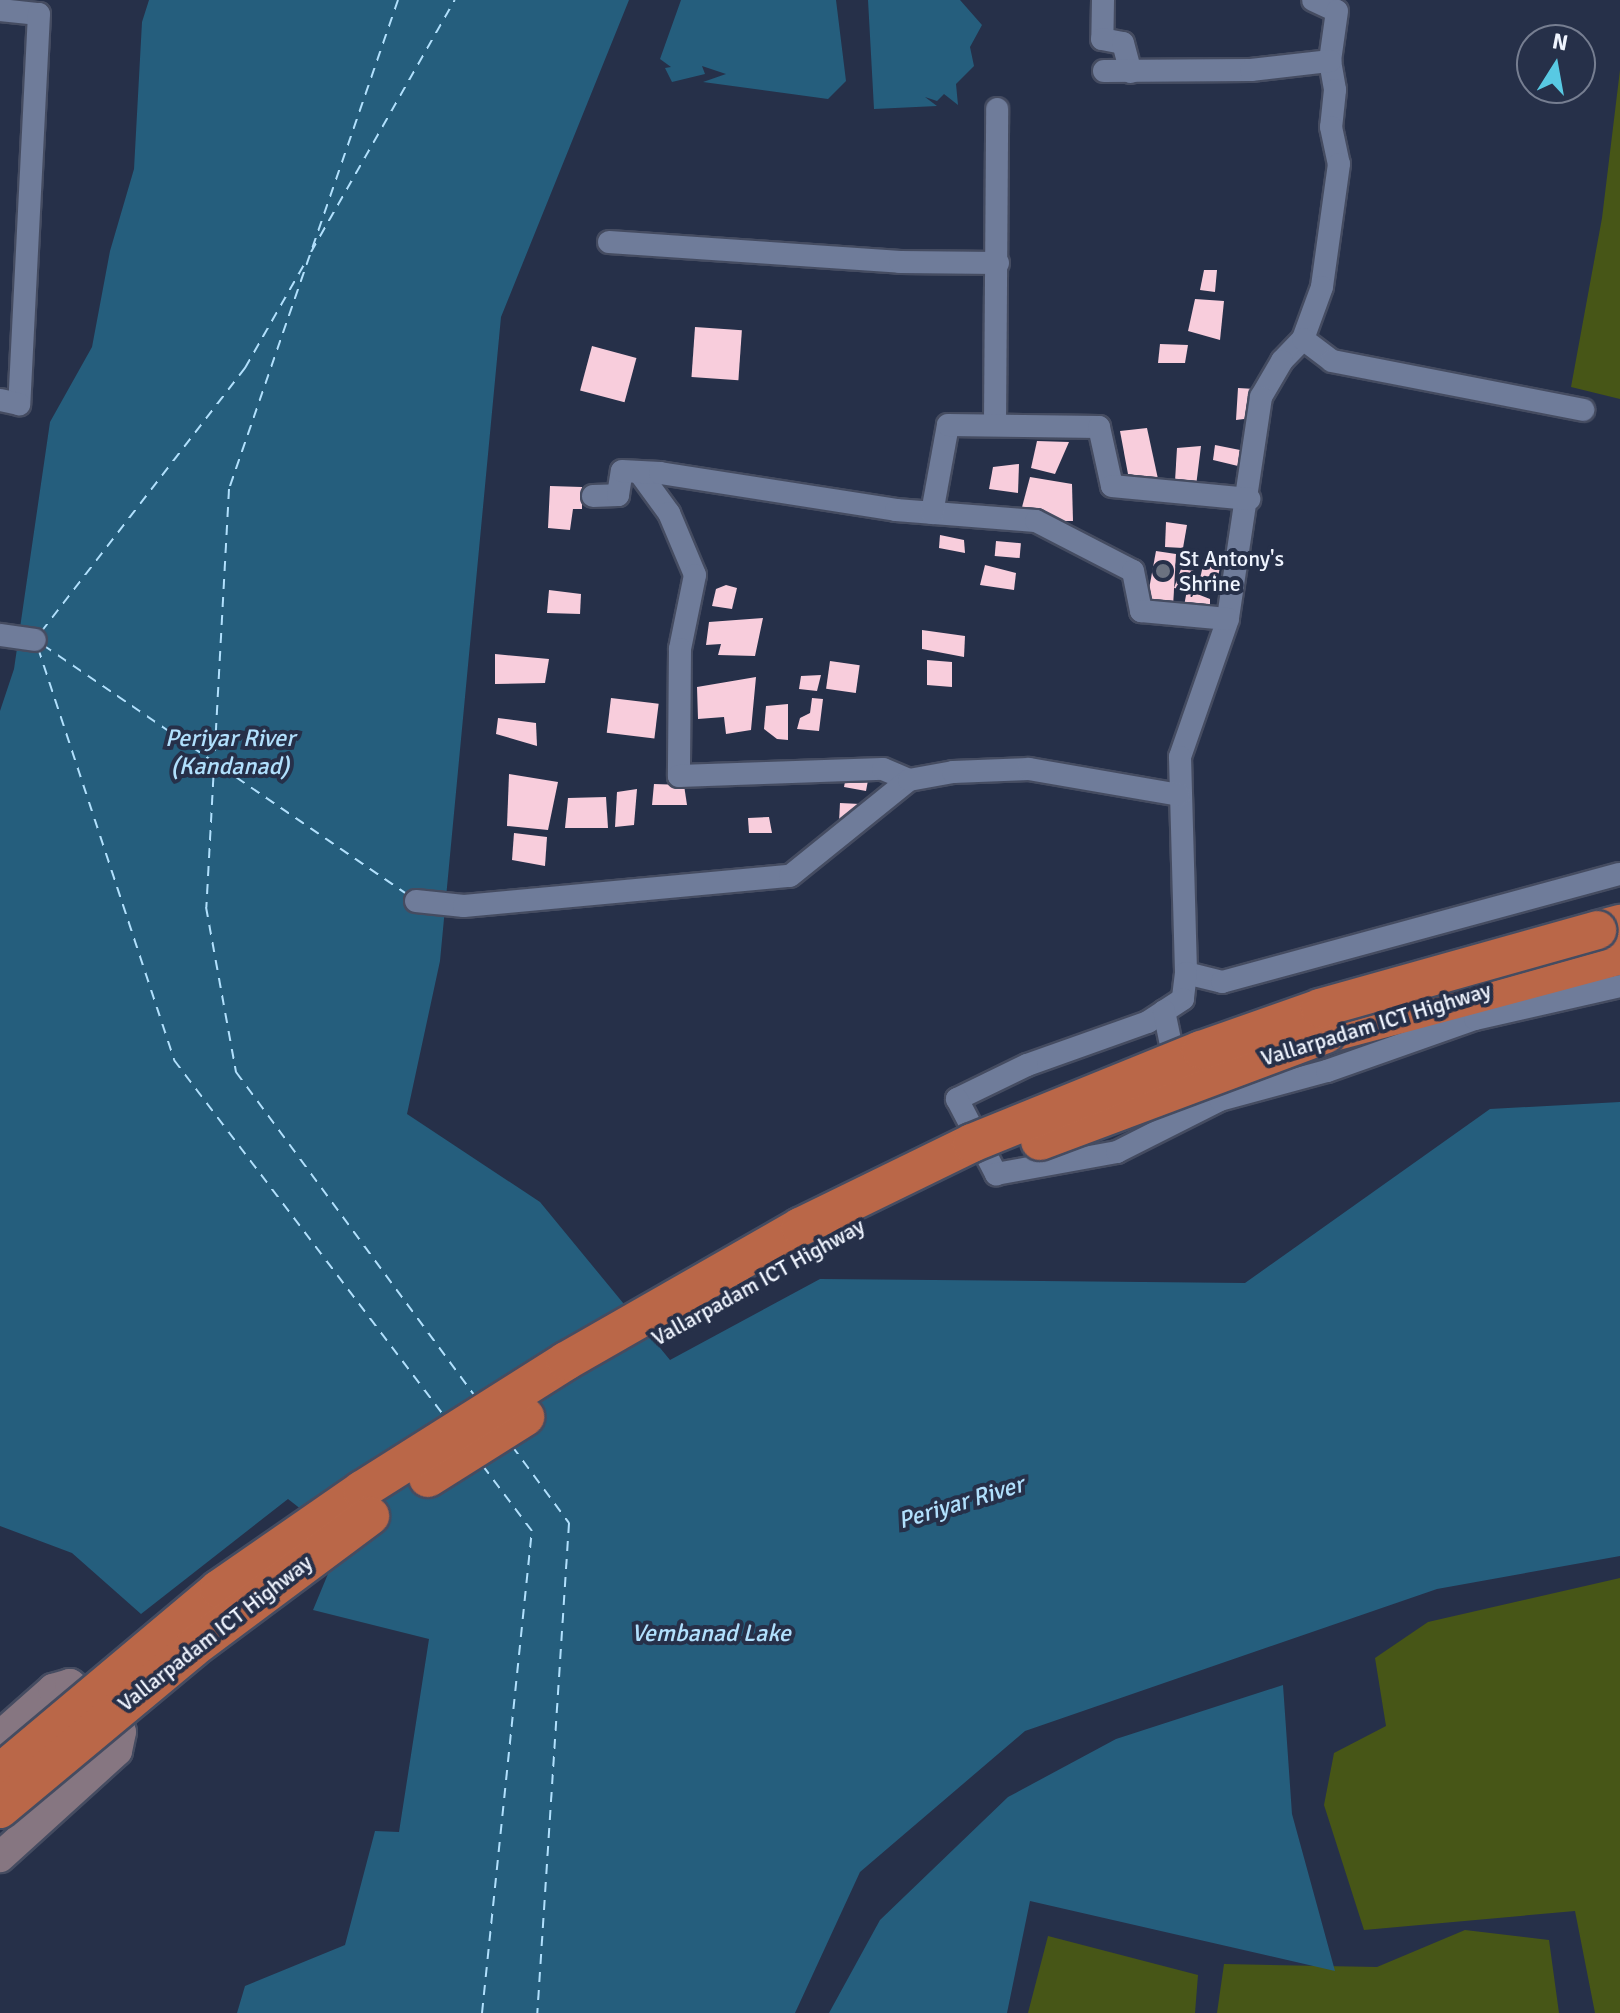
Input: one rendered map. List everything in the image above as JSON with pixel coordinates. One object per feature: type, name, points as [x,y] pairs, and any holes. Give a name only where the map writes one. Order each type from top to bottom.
[{"type":"highway","name":"Vallarpadam ICT Highway","points":[[0,1773],[219,1589],[362,1490],[566,1361],[800,1227],[972,1143],[1201,1050],[1320,1008],[1620,924]]},
{"type":"highway","name":"Vallarpadam ICT Highway","points":[[0,1809],[204,1639],[386,1505],[578,1384],[896,1205],[1054,1135],[1326,1034],[1620,955]]},
{"type":"street","points":[[1103,0],[1102,39],[1123,43],[1131,72]]},
{"type":"street","points":[[1313,0],[1337,11],[1330,61],[1335,90],[1331,127],[1339,164],[1322,287],[1303,339],[1261,397],[1249,499],[1228,619],[1180,757],[1186,973],[1183,999],[1164,1011],[957,1099],[996,1174],[1117,1152],[1220,1100],[1327,1071],[1475,1019],[1620,986]]},
{"type":"street","points":[[0,10],[39,14],[19,404],[0,400]]},
{"type":"street","points":[[1104,71],[1251,70],[1330,61]]},
{"type":"street","points":[[995,425],[997,109]]},
{"type":"street","points":[[609,242],[900,262],[998,263]]},
{"type":"street","points":[[1303,339],[1332,361],[1583,410]]},
{"type":"street","points":[[932,513],[948,425],[1099,427],[1112,486],[1249,499]]},
{"type":"street","points":[[593,496],[618,495],[622,471],[932,513],[1036,521],[1133,571],[1141,611],[1228,619]]},
{"type":"street","points":[[639,472],[669,513],[695,575],[680,649],[679,776],[883,769],[909,780],[1029,769],[1179,795]]},
{"type":"street","points":[[0,635],[35,640]]},
{"type":"street","points":[[416,901],[464,906],[790,876],[909,780]]},
{"type":"street","points":[[1186,973],[1222,982],[1620,874]]},
{"type":"street","points":[[1164,1011],[1186,1117]]},
{"type":"street","points":[[0,1736],[53,1689],[70,1684],[109,1714],[121,1732],[117,1751],[0,1857]]},
{"type":"green space","points":[[1620,70],[1620,399],[1571,387],[1602,218]]},
{"type":"green space","points":[[1620,1578],[1620,2013],[1595,2013],[1575,1911],[1364,1930],[1324,1805],[1334,1753],[1386,1726],[1375,1658],[1428,1622]]},
{"type":"green space","points":[[1465,1930],[1549,1940],[1559,2013],[1217,2013],[1224,1964],[1377,1967]]},
{"type":"green space","points":[[1048,1936],[1198,1975],[1195,2013],[1028,2013]]},
{"type":"water","points":[[149,0],[629,0],[501,317],[440,961],[407,1114],[540,1202],[670,1360],[820,1279],[1245,1283],[1490,1109],[1620,1102],[1620,1556],[1437,1589],[1025,1731],[860,1872],[795,2013],[237,2013],[245,1986],[345,1945],[375,1831],[399,1832],[429,1639],[313,1610],[330,1569],[311,1517],[288,1499],[141,1614],[72,1553],[0,1526],[0,711],[14,669],[50,422],[92,347],[110,251],[134,169],[142,22]]},
{"type":"water","points":[[681,0],[836,0],[846,81],[828,99],[703,82],[726,74],[702,66],[705,74],[672,82],[665,68],[671,67],[660,59]]},
{"type":"water","points":[[868,0],[960,0],[982,25],[970,47],[974,66],[956,84],[958,105],[944,94],[937,101],[925,97],[937,106],[874,109]]},
{"type":"water","points":[[1283,1685],[1292,1814],[1335,1971],[1030,1901],[1007,2013],[829,2013],[880,1920],[1008,1797],[1116,1739]]},
{"type":"building","points":[[1204,270],[1217,270],[1215,292],[1200,290]]},
{"type":"building","points":[[1195,299],[1224,301],[1220,340],[1188,331]]},
{"type":"building","points":[[695,327],[742,330],[738,380],[692,377]]},
{"type":"building","points":[[1160,344],[1188,345],[1185,363],[1158,363]]},
{"type":"building","points":[[592,346],[636,358],[625,402],[580,390]]},
{"type":"building","points":[[1238,388],[1255,389],[1252,418],[1236,420]]},
{"type":"building","points":[[1147,428],[1158,479],[1128,474],[1120,431]]},
{"type":"building","points":[[1037,441],[1069,442],[1055,474],[1031,468]]},
{"type":"building","points":[[1215,445],[1240,450],[1238,466],[1213,460]]},
{"type":"building","points":[[1201,446],[1196,486],[1175,481],[1177,448]]},
{"type":"building","points":[[1019,464],[1018,493],[989,489],[993,467]]},
{"type":"building","points":[[1030,477],[1072,484],[1073,521],[1049,521],[1021,511]]},
{"type":"building","points":[[550,486],[582,487],[582,509],[573,509],[570,530],[548,528]]},
{"type":"building","points":[[1166,522],[1187,525],[1183,548],[1165,547]]},
{"type":"building","points":[[940,535],[964,540],[965,553],[939,548]]},
{"type":"building","points":[[996,541],[1021,543],[1020,558],[995,556]]},
{"type":"building","name":"St Antony's Shrine","points":[[1156,551],[1176,554],[1173,607],[1147,600]]},
{"type":"building","points":[[1205,557],[1222,561],[1216,585],[1199,581]]},
{"type":"building","points":[[985,565],[1016,573],[1014,590],[980,585]]},
{"type":"building","points":[[1181,569],[1194,571],[1192,592],[1210,599],[1210,611],[1184,606],[1187,590],[1174,588]]},
{"type":"building","points":[[726,585],[737,588],[732,609],[712,606],[716,589]]},
{"type":"building","points":[[549,590],[581,594],[580,614],[547,613]]},
{"type":"building","points":[[763,618],[755,656],[718,655],[721,644],[706,645],[709,622]]},
{"type":"building","points":[[922,630],[965,636],[964,657],[922,649]]},
{"type":"building","points":[[495,654],[549,659],[545,683],[495,684]]},
{"type":"building","points":[[927,660],[952,662],[952,687],[927,685]]},
{"type":"building","points":[[830,661],[860,665],[856,693],[826,689]]},
{"type":"building","points":[[821,675],[817,691],[799,689],[801,676]]},
{"type":"building","points":[[756,677],[751,730],[726,734],[724,717],[698,719],[697,687]]},
{"type":"building","points":[[611,698],[659,704],[654,739],[607,733]]},
{"type":"building","points":[[812,698],[823,699],[819,731],[797,729],[800,718],[810,713]]},
{"type":"building","points":[[788,704],[788,740],[777,739],[764,729],[766,706]]},
{"type":"building","points":[[498,718],[536,723],[537,746],[496,734]]},
{"type":"building","points":[[870,770],[866,791],[844,787],[846,776]]},
{"type":"building","points":[[509,774],[558,782],[548,830],[507,826]]},
{"type":"building","points":[[654,784],[684,785],[687,805],[652,805]]},
{"type":"building","points":[[637,789],[634,825],[615,827],[617,792]]},
{"type":"building","points":[[606,797],[608,828],[565,828],[568,798]]},
{"type":"building","points":[[840,803],[860,804],[857,822],[839,822]]},
{"type":"building","points":[[769,817],[772,833],[749,833],[748,818]]},
{"type":"building","points":[[514,833],[547,837],[545,866],[512,860]]},
{"type":"ferry route","points":[[398,0],[229,489],[206,907],[236,1072],[475,1396]]},
{"type":"ferry route","points":[[311,252],[455,0]]},
{"type":"ferry route","points":[[41,632],[245,368],[306,261]]},
{"type":"ferry route","points":[[43,645],[407,894]]},
{"type":"ferry route","points":[[38,648],[174,1060],[445,1417]]},
{"type":"ferry route","points":[[512,1446],[569,1523],[537,2013]]},
{"type":"ferry route","points":[[482,2013],[532,1531],[483,1466]]},
{"type":"place","name":"St Antony's Shrine","points":[[1163,571]]},
{"type":"water label","name":"Periyar River (Kandanad)","points":[[230,753]]},
{"type":"water label","name":"Periyar River","points":[[961,1503]]},
{"type":"water label","name":"Vembanad Lake","points":[[711,1634]]}]
